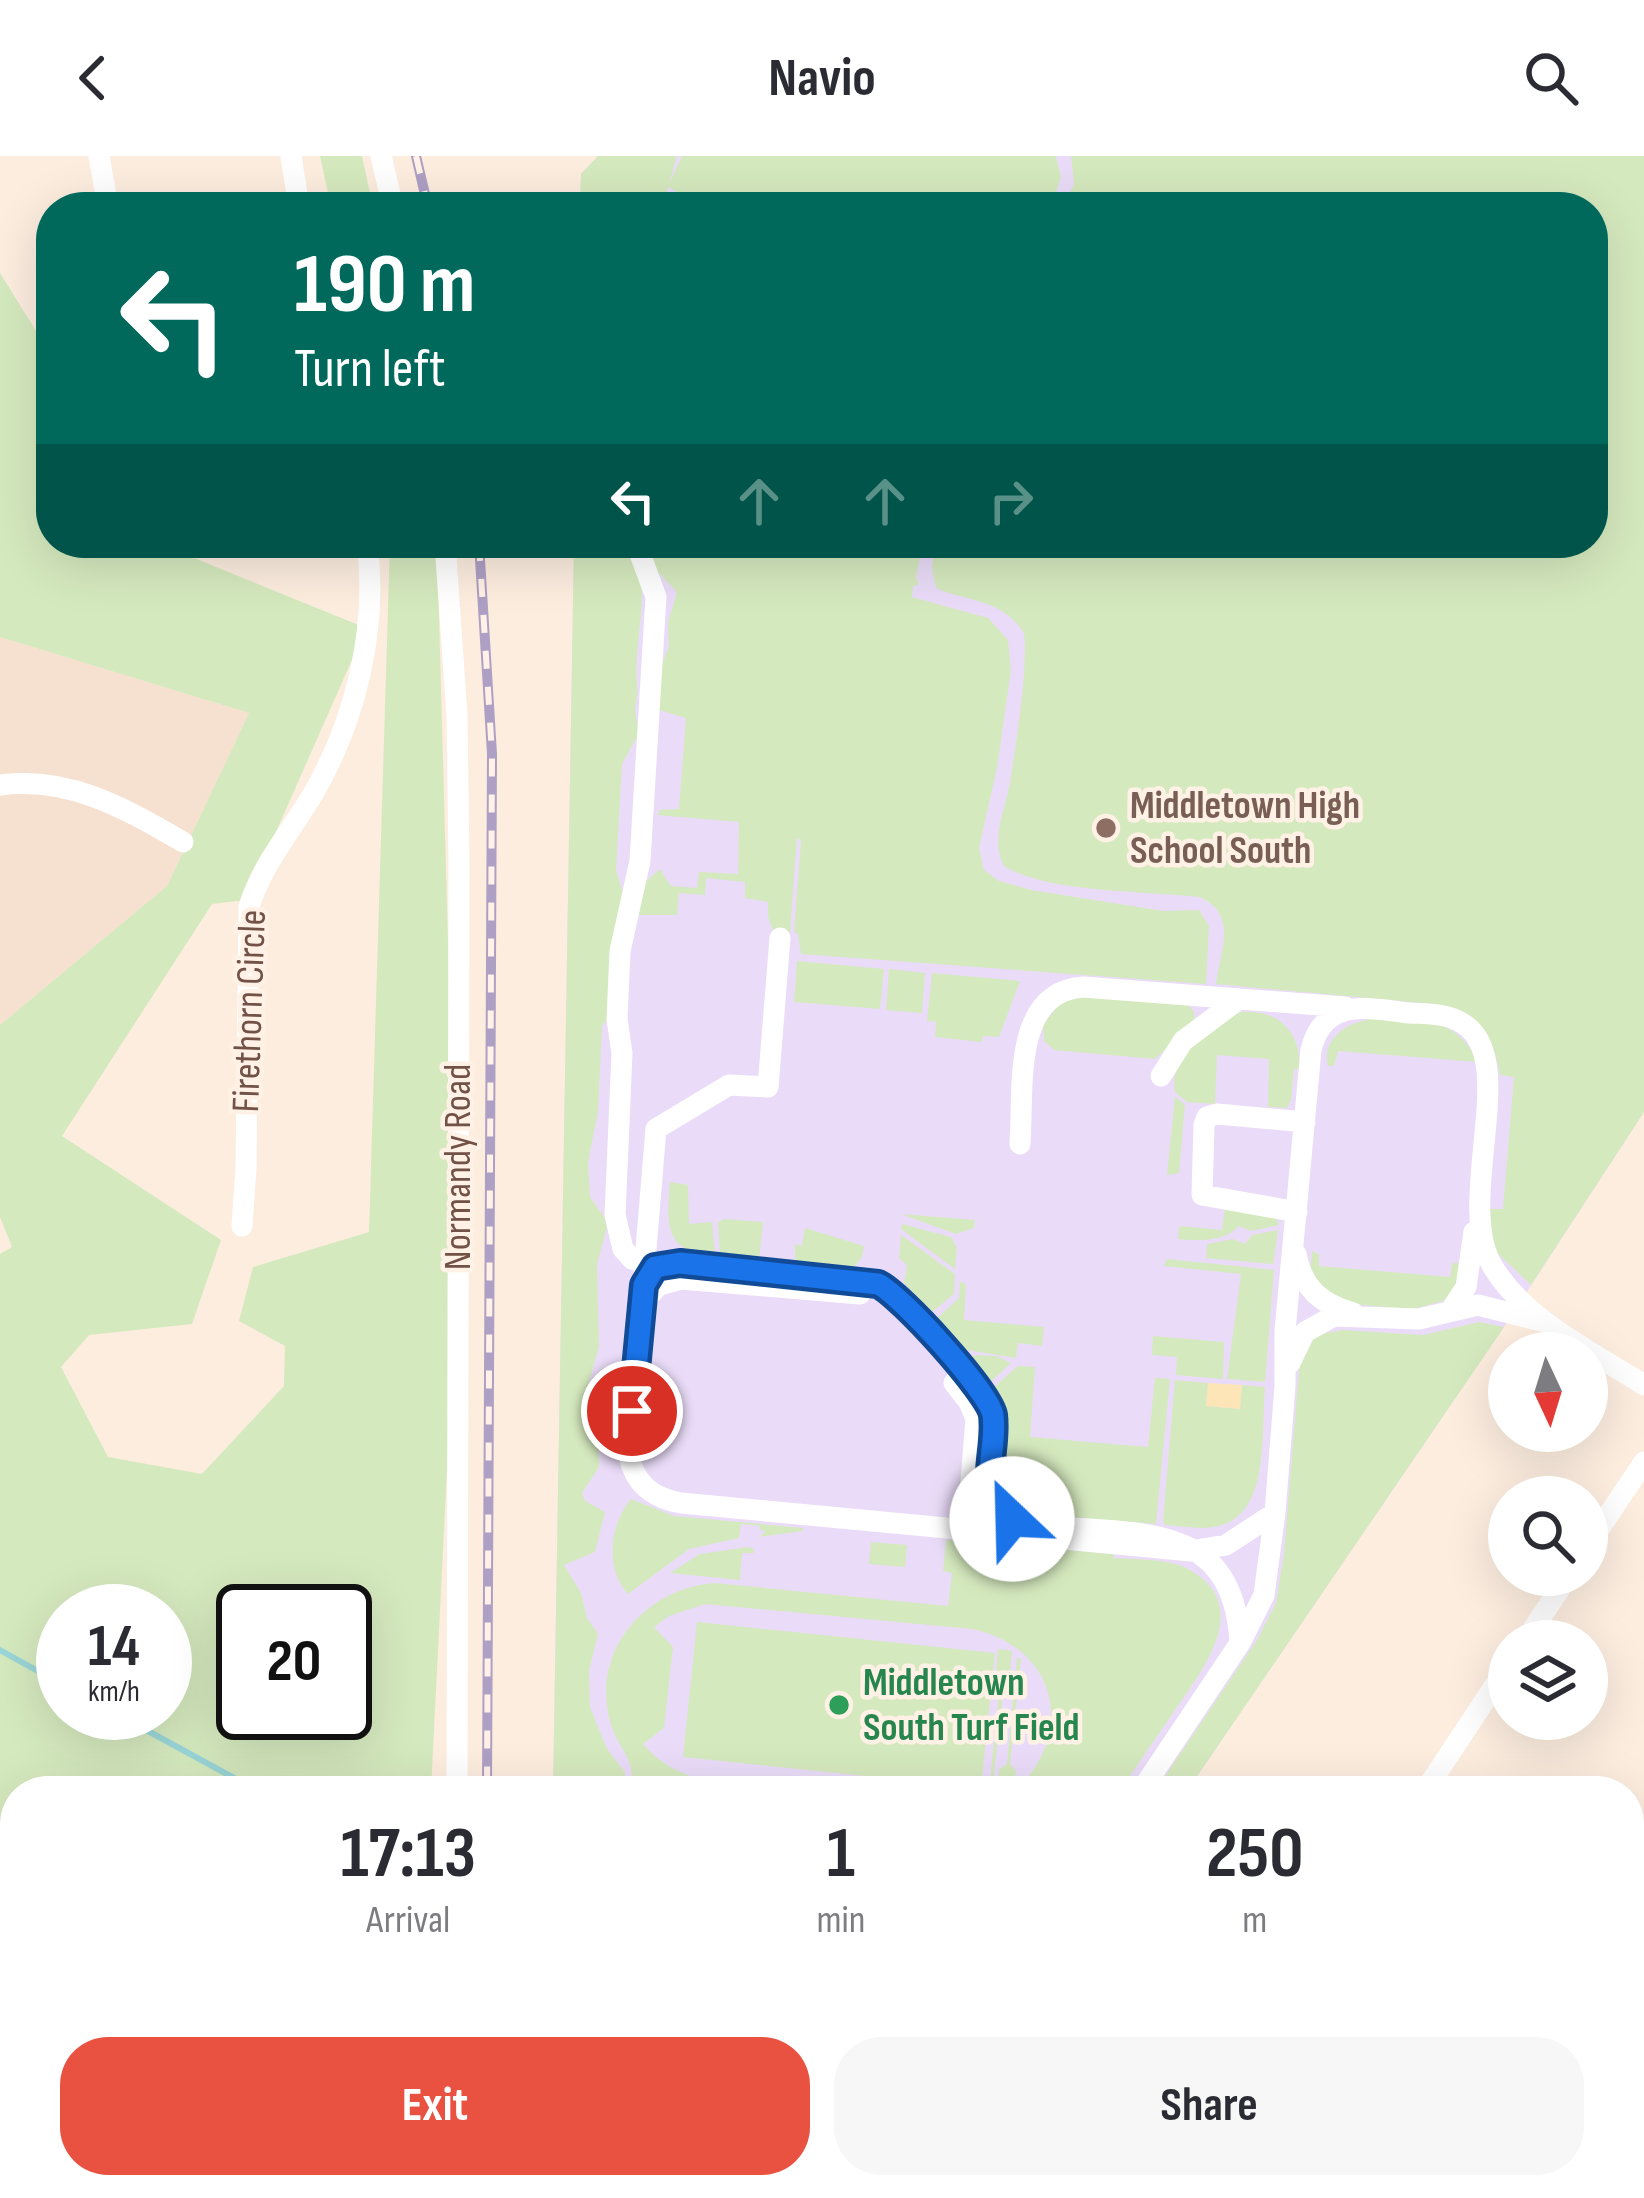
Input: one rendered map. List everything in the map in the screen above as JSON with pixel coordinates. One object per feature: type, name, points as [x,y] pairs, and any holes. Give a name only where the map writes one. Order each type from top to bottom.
[{"type":"street","points":[[99,156],[105,192]]},
{"type":"street","points":[[291,156],[297,192]]},
{"type":"street","points":[[381,156],[389,192]]},
{"type":"street","name":"Firethorn Circle","points":[[242,1226],[249,907],[260,878],[327,770],[343,732],[357,688],[368,607],[367,558]]},
{"type":"street","name":"Normandy Road","points":[[446,558],[456,692],[458,842],[457,1776]]},
{"type":"street","points":[[641,558],[656,598],[640,861],[620,951],[617,1019],[622,1053],[615,1197],[623,1249],[644,1274]]},
{"type":"street","points":[[0,785],[45,784],[94,794],[183,842]]},
{"type":"street","points":[[780,938],[768,1088],[729,1085],[656,1129],[629,1456],[635,1476],[653,1495],[681,1504],[1192,1551],[1226,1545],[1275,1513]]},
{"type":"street","points":[[1020,1144],[1030,1025],[1040,1006],[1058,991],[1083,987],[1444,1016],[1467,1026],[1481,1042],[1489,1072],[1466,1287],[1451,1310]]},
{"type":"street","points":[[1161,1076],[1183,1041],[1239,999]]},
{"type":"street","points":[[1151,1776],[1240,1643],[1264,1595],[1275,1513],[1285,1331],[1311,1050],[1298,1016],[1268,1001]]},
{"type":"street","points":[[1311,1050],[1327,1020],[1357,1008]]},
{"type":"street","points":[[1297,1212],[1202,1195],[1204,1125],[1209,1115],[1217,1114],[1305,1122]]},
{"type":"street","points":[[1477,1209],[1480,1240],[1494,1270],[1554,1327],[1644,1385]]},
{"type":"street","points":[[1295,1239],[1299,1270],[1312,1292],[1332,1306],[1359,1314],[1419,1319],[1468,1305],[1492,1306],[1554,1327]]},
{"type":"street","points":[[644,1274],[674,1263],[851,1279],[887,1288],[904,1300],[990,1407],[989,1485],[1006,1514],[1028,1524],[1160,1536],[1192,1551],[1218,1569],[1231,1586],[1238,1607],[1240,1643]]},
{"type":"street","points":[[641,1309],[652,1289],[681,1279],[859,1294],[886,1304],[975,1414],[967,1530]]},
{"type":"street","points":[[1285,1386],[1290,1361],[1306,1332],[1325,1319],[1359,1314]]},
{"type":"street","points":[[1608,1516],[1644,1462]]},
{"type":"street","points":[[1435,1776],[1488,1696]]},
{"type":"shaded area","name":"Middletown High School South","points":[[598,156],[1644,156],[1644,1112],[1501,1332],[1488,1332],[1488,1350],[1197,1776],[553,1776],[574,558],[1608,558],[1608,192],[580,192],[581,174]]},
{"type":"shaded area","points":[[0,637],[249,713],[167,886],[0,1025]]},
{"type":"green space","points":[[320,156],[362,156],[370,192],[328,192]]},
{"type":"green space","points":[[598,156],[677,156],[669,184],[682,156],[1056,156],[1061,177],[1056,192],[677,192],[668,187],[667,192],[580,192],[581,174]]},
{"type":"green space","points":[[1071,156],[1644,156],[1644,1112],[1531,1285],[1491,1247],[1489,1209],[1503,1209],[1514,1077],[1500,1075],[1487,1037],[1471,1020],[1434,1004],[1216,984],[1223,923],[1211,904],[1199,897],[1071,886],[1004,866],[998,835],[1021,708],[1024,633],[995,607],[936,588],[932,567],[934,558],[1608,558],[1608,192],[1071,192]]},
{"type":"green space","points":[[0,273],[36,331],[36,558],[194,558],[366,628],[246,900],[212,904],[62,1136],[221,1240],[192,1324],[89,1335],[61,1367],[108,1457],[202,1474],[284,1386],[285,1346],[239,1321],[253,1267],[369,1232],[390,558],[437,558],[457,1268],[432,1776],[0,1776],[0,1254],[12,1247],[0,1217],[0,1025],[167,886],[249,713],[0,637]]},
{"type":"green space","points":[[574,558],[636,558],[642,595],[635,710],[640,731],[622,764],[616,870],[624,896],[611,1015],[602,1026],[598,1112],[588,1162],[590,1197],[607,1227],[597,1264],[599,1347],[584,1399],[598,1432],[599,1467],[582,1493],[585,1501],[605,1512],[595,1552],[564,1565],[598,1634],[589,1671],[590,1707],[607,1749],[625,1772],[625,1776],[553,1776]]},
{"type":"green space","points":[[650,558],[920,558],[919,585],[913,586],[912,597],[988,618],[1008,640],[1011,670],[979,848],[984,870],[999,881],[1031,890],[1163,911],[1199,910],[1209,926],[1206,984],[801,954],[794,932],[801,840],[797,838],[790,932],[773,931],[768,902],[745,898],[745,882],[706,878],[705,895],[679,893],[677,915],[636,915],[645,882],[660,869],[671,886],[697,888],[699,872],[738,874],[739,822],[657,815],[660,810],[679,809],[686,718],[659,710],[659,671],[669,647],[668,622],[677,592]]},
{"type":"green space","points":[[797,961],[884,969],[880,1009],[794,1002]]},
{"type":"green space","points":[[889,969],[925,973],[922,1013],[886,1010]]},
{"type":"green space","points":[[932,973],[1020,981],[999,1037],[983,1036],[982,1042],[935,1037],[936,1022],[927,1021]]},
{"type":"green space","points":[[1083,996],[1187,1004],[1195,1021],[1155,1059],[1054,1050],[1044,1041],[1043,1025],[1061,1002]]},
{"type":"green space","points":[[1241,1012],[1266,1014],[1292,1034],[1299,1069],[1294,1069],[1287,1108],[1268,1107],[1269,1059],[1217,1055],[1215,1104],[1187,1102],[1175,1092],[1174,1080],[1184,1055],[1205,1034]]},
{"type":"green space","points":[[1372,1019],[1421,1021],[1447,1028],[1469,1046],[1478,1062],[1338,1051],[1334,1066],[1328,1066],[1328,1048],[1338,1033]]},
{"type":"green space","points":[[1175,1096],[1185,1105],[1179,1173],[1167,1175]]},
{"type":"green space","points":[[670,1182],[688,1185],[689,1224],[712,1222],[715,1255],[686,1249],[672,1234]]},
{"type":"green space","points":[[1225,1207],[1274,1214],[1279,1225],[1251,1231],[1239,1226],[1211,1239],[1178,1239],[1179,1226],[1222,1230]]},
{"type":"green space","points":[[901,1214],[975,1220],[974,1228],[956,1234]]},
{"type":"green space","points":[[718,1222],[763,1222],[759,1259],[720,1256]]},
{"type":"green space","points":[[902,1224],[951,1237],[957,1248],[955,1269],[901,1229]]},
{"type":"green space","points":[[805,1228],[864,1246],[862,1257],[853,1268],[795,1262],[795,1244],[802,1246]]},
{"type":"green space","points":[[1278,1230],[1273,1264],[1206,1258],[1207,1244],[1233,1239],[1245,1244],[1252,1235]]},
{"type":"green space","points":[[901,1235],[955,1274],[954,1294],[932,1312],[904,1283],[907,1265],[899,1258]]},
{"type":"green space","points":[[1312,1251],[1319,1254],[1319,1266],[1450,1277],[1452,1264],[1457,1262],[1462,1271],[1454,1291],[1443,1301],[1413,1309],[1348,1304],[1330,1297],[1310,1272]]},
{"type":"green space","points":[[1167,1259],[1274,1270],[1265,1382],[1227,1379],[1241,1274],[1164,1266]]},
{"type":"green space","points":[[960,1281],[966,1285],[964,1320],[1044,1327],[1042,1346],[1018,1343],[1016,1358],[961,1349],[936,1319],[959,1298]]},
{"type":"green space","points":[[1479,1322],[1504,1327],[1501,1332],[1488,1332],[1488,1350],[1197,1776],[1165,1776],[1257,1640],[1276,1603],[1299,1370],[1314,1335],[1343,1330],[1423,1335]]},
{"type":"green space","points":[[1153,1336],[1224,1342],[1223,1379],[1176,1375],[1177,1357],[1152,1355]]},
{"type":"green space","points":[[975,1355],[1011,1363],[989,1383],[968,1359]]},
{"type":"green space","points":[[1018,1366],[1035,1367],[1030,1437],[1148,1447],[1155,1378],[1170,1379],[1156,1524],[1032,1514],[1014,1506],[1001,1485],[1005,1413],[993,1388]]},
{"type":"green space","points":[[1175,1380],[1208,1383],[1206,1406],[1239,1409],[1242,1385],[1265,1387],[1256,1485],[1238,1516],[1222,1525],[1194,1528],[1163,1521]]},
{"type":"green space","points":[[631,1499],[674,1516],[803,1528],[803,1531],[759,1537],[766,1531],[760,1526],[741,1524],[739,1538],[689,1549],[628,1594],[616,1572],[613,1547],[618,1521]]},
{"type":"green space","points":[[946,1540],[1161,1561],[1180,1565],[1208,1584],[1218,1601],[1221,1620],[1197,1678],[1130,1776],[1027,1776],[1046,1744],[1049,1695],[1023,1654],[1001,1639],[972,1629],[705,1604],[669,1616],[654,1627],[673,1647],[664,1728],[643,1744],[690,1776],[631,1776],[610,1721],[606,1695],[617,1647],[646,1610],[690,1587],[715,1583],[948,1606],[952,1573],[943,1571]]},
{"type":"green space","points":[[871,1542],[907,1545],[905,1567],[869,1564]]},
{"type":"green space","points":[[748,1547],[754,1553],[742,1553],[740,1580],[670,1573],[700,1554]]},
{"type":"green space","name":"Middletown South Turf Field","points":[[697,1622],[995,1653],[982,1776],[866,1776],[683,1757]]},
{"type":"green space","points":[[998,1649],[1012,1651],[991,1776],[1000,1683],[995,1681]]},
{"type":"green space","points":[[1017,1658],[1021,1658],[1010,1764],[1015,1776],[999,1776],[999,1769],[1007,1764]]},
{"type":"sand","points":[[1208,1383],[1242,1385],[1240,1409],[1206,1406]]},
{"type":"waterway","points":[[0,1650],[36,1670]]},
{"type":"waterway","points":[[164,1740],[230,1776]]},
{"type":"railway","points":[[416,156],[424,192]]},
{"type":"railway","points":[[480,558],[492,754],[487,1776]]},
{"type":"place","name":"Middletown High School South","points":[[1106,828]]},
{"type":"place","name":"Middletown South Turf Field","points":[[839,1705]]},
{"type":"route","points":[[632,1411],[644,1285],[655,1267],[680,1263],[878,1284],[904,1300],[987,1400],[993,1415],[989,1485],[1000,1509],[1012,1519]]}]
